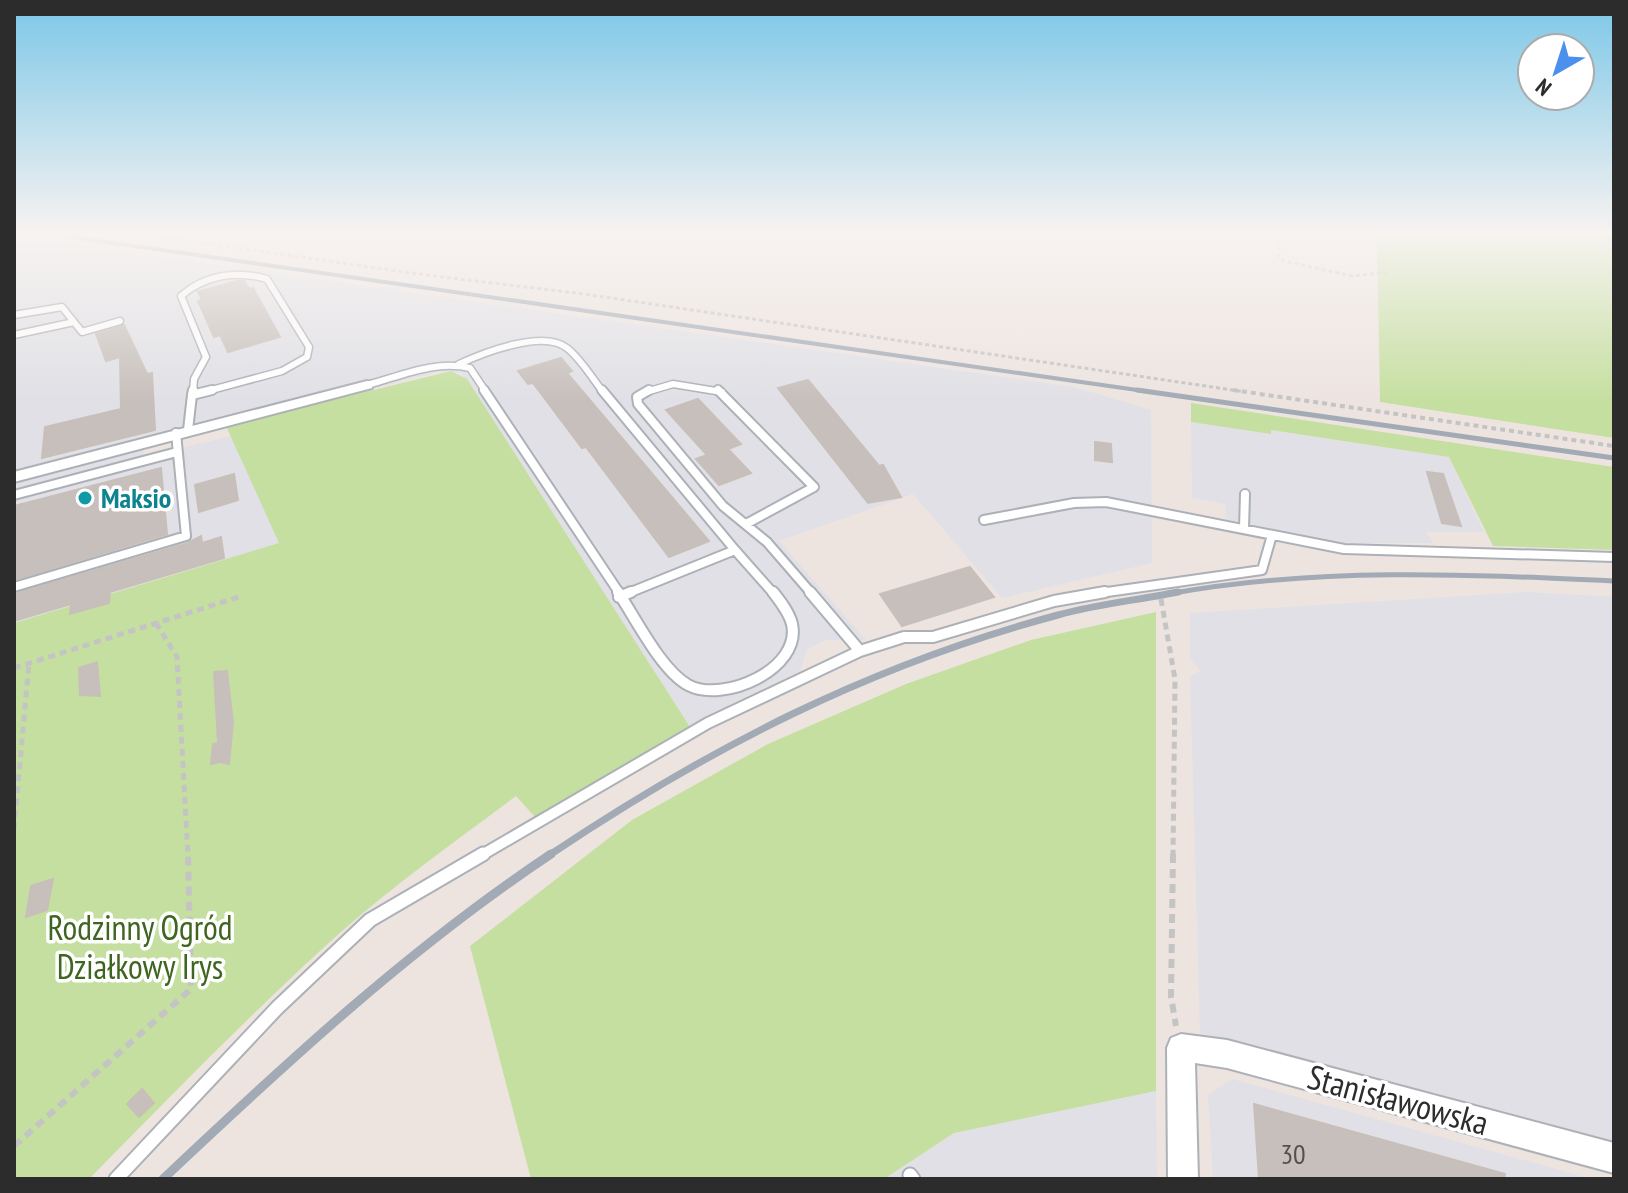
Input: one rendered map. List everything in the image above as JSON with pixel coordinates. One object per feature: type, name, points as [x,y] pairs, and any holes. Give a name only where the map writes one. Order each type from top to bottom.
[{"type":"street","points":[[14,477],[367,385]]},
{"type":"street","points":[[1181,1048],[1183,1179]]},
{"type":"street","name":"Stanisławowska","points":[[1181,1048],[1227,1054],[1614,1158]]},
{"type":"lane","points":[[14,587],[186,536],[177,452],[194,379],[206,357],[181,298],[189,290]]},
{"type":"lane","points":[[192,395],[282,371],[307,357],[309,347],[274,290]]},
{"type":"lane","points":[[14,315],[62,307],[82,332],[120,321]]},
{"type":"lane","points":[[14,335],[74,322]]},
{"type":"lane","points":[[367,385],[459,364],[526,343],[549,342],[566,347],[786,612],[793,626],[786,656],[773,668],[734,687],[717,691],[685,684],[671,672],[470,368],[459,364]]},
{"type":"lane","points":[[746,524],[814,487],[720,390],[673,384],[652,388],[637,397],[638,404],[723,506],[767,542],[860,651]]},
{"type":"lane","points":[[14,495],[177,452]]},
{"type":"lane","points":[[1244,529],[1245,494]]},
{"type":"lane","points":[[984,520],[1074,503],[1106,502],[1344,549],[1614,557]]},
{"type":"lane","points":[[116,1179],[277,1008],[370,920],[708,723],[860,651],[904,637],[933,637],[1054,601],[1171,581],[1262,570],[1272,535]]},
{"type":"lane","points":[[619,597],[735,550]]},
{"type":"path","points":[[539,290],[1614,446]]},
{"type":"path","points":[[14,668],[242,596]]},
{"type":"path","points":[[1163,602],[1163,619],[1175,679],[1171,997],[1181,1048]]},
{"type":"path","points":[[14,1146],[191,989],[186,795],[177,657],[156,623]]},
{"type":"path","points":[[14,829],[29,663]]},
{"type":"shaded area","points":[[14,290],[391,290],[1074,387],[1151,410],[1152,563],[1002,598],[913,494],[779,541],[866,640],[825,640],[806,650],[801,671],[742,698],[690,727],[461,373],[437,372],[369,390],[365,382],[14,470]]},
{"type":"shaded area","points":[[1191,422],[1270,434],[1270,430],[1449,457],[1484,532],[1426,532],[1433,543],[1340,543],[1226,519],[1225,504],[1192,498]]},
{"type":"shaded area","points":[[231,436],[279,543],[14,623],[14,482],[143,449],[144,457]]},
{"type":"shaded area","points":[[1526,592],[1614,597],[1614,1144],[1200,1033],[1190,676],[1201,671],[1190,659],[1190,613]]},
{"type":"shaded area","points":[[1232,1079],[1592,1179],[1213,1179],[1208,1095]]},
{"type":"shaded area","points":[[1156,1091],[1157,1179],[884,1179],[954,1133]]},
{"type":"green space","points":[[1378,290],[1614,290],[1614,438],[1380,402]]},
{"type":"green space","name":"Rodzinny Ogród Działkowy Irys","points":[[451,371],[467,379],[690,727],[535,817],[516,796],[450,845],[363,913],[309,961],[89,1179],[14,1179],[14,623],[279,543],[226,426]]},
{"type":"green space","points":[[1191,403],[1614,467],[1614,550],[1493,546],[1449,457],[1271,430],[1271,434],[1191,422]]},
{"type":"green space","points":[[1156,612],[1156,1091],[954,1133],[884,1179],[531,1179],[470,946],[632,820],[768,744],[906,684],[1031,640]]},
{"type":"building","points":[[254,290],[280,337],[228,352],[220,335],[214,337],[198,301],[202,300],[198,292]]},
{"type":"building","points":[[124,325],[147,374],[152,373],[155,430],[42,458],[45,427],[121,409],[120,357],[106,361],[96,334]]},
{"type":"building","points":[[561,358],[572,371],[567,373],[709,541],[669,557],[586,447],[582,448],[533,383],[528,384],[518,371]]},
{"type":"building","points":[[808,380],[879,466],[883,465],[901,497],[868,503],[778,388]]},
{"type":"building","points":[[698,399],[741,444],[728,449],[751,473],[719,485],[696,459],[707,455],[666,410]]},
{"type":"building","points":[[1095,442],[1111,444],[1112,462],[1095,460]]},
{"type":"building","points":[[161,468],[167,534],[14,580],[14,506]]},
{"type":"building","points":[[1427,472],[1443,474],[1461,526],[1442,523]]},
{"type":"building","points":[[234,474],[238,500],[199,512],[195,485]]},
{"type":"building","points":[[201,536],[202,543],[221,537],[224,558],[110,592],[109,603],[70,614],[71,604],[14,621],[14,594],[188,543]]},
{"type":"building","points":[[970,567],[994,597],[902,626],[880,594]]},
{"type":"building","points":[[97,662],[100,696],[80,695],[79,668]]},
{"type":"building","points":[[227,671],[233,722],[229,764],[211,764],[213,744],[218,743],[214,672]]},
{"type":"building","points":[[53,879],[47,910],[26,917],[31,886]]},
{"type":"building","points":[[142,1089],[154,1103],[139,1117],[127,1104]]},
{"type":"building","points":[[1254,1104],[1505,1174],[1504,1179],[1259,1179]]},
{"type":"railway","points":[[439,290],[1147,391]]},
{"type":"railway","points":[[1137,390],[1147,391]]},
{"type":"railway","points":[[1147,391],[1614,458]]},
{"type":"railway","points":[[1168,594],[1223,585],[1334,576],[1446,575],[1614,581]]},
{"type":"railway","points":[[550,855],[609,816],[731,745],[856,685],[921,659],[1058,615],[1178,592]]},
{"type":"railway","points":[[163,1179],[350,1008],[448,928],[550,855]]},
{"type":"place","name":"Maksio","points":[[85,498]]}]
